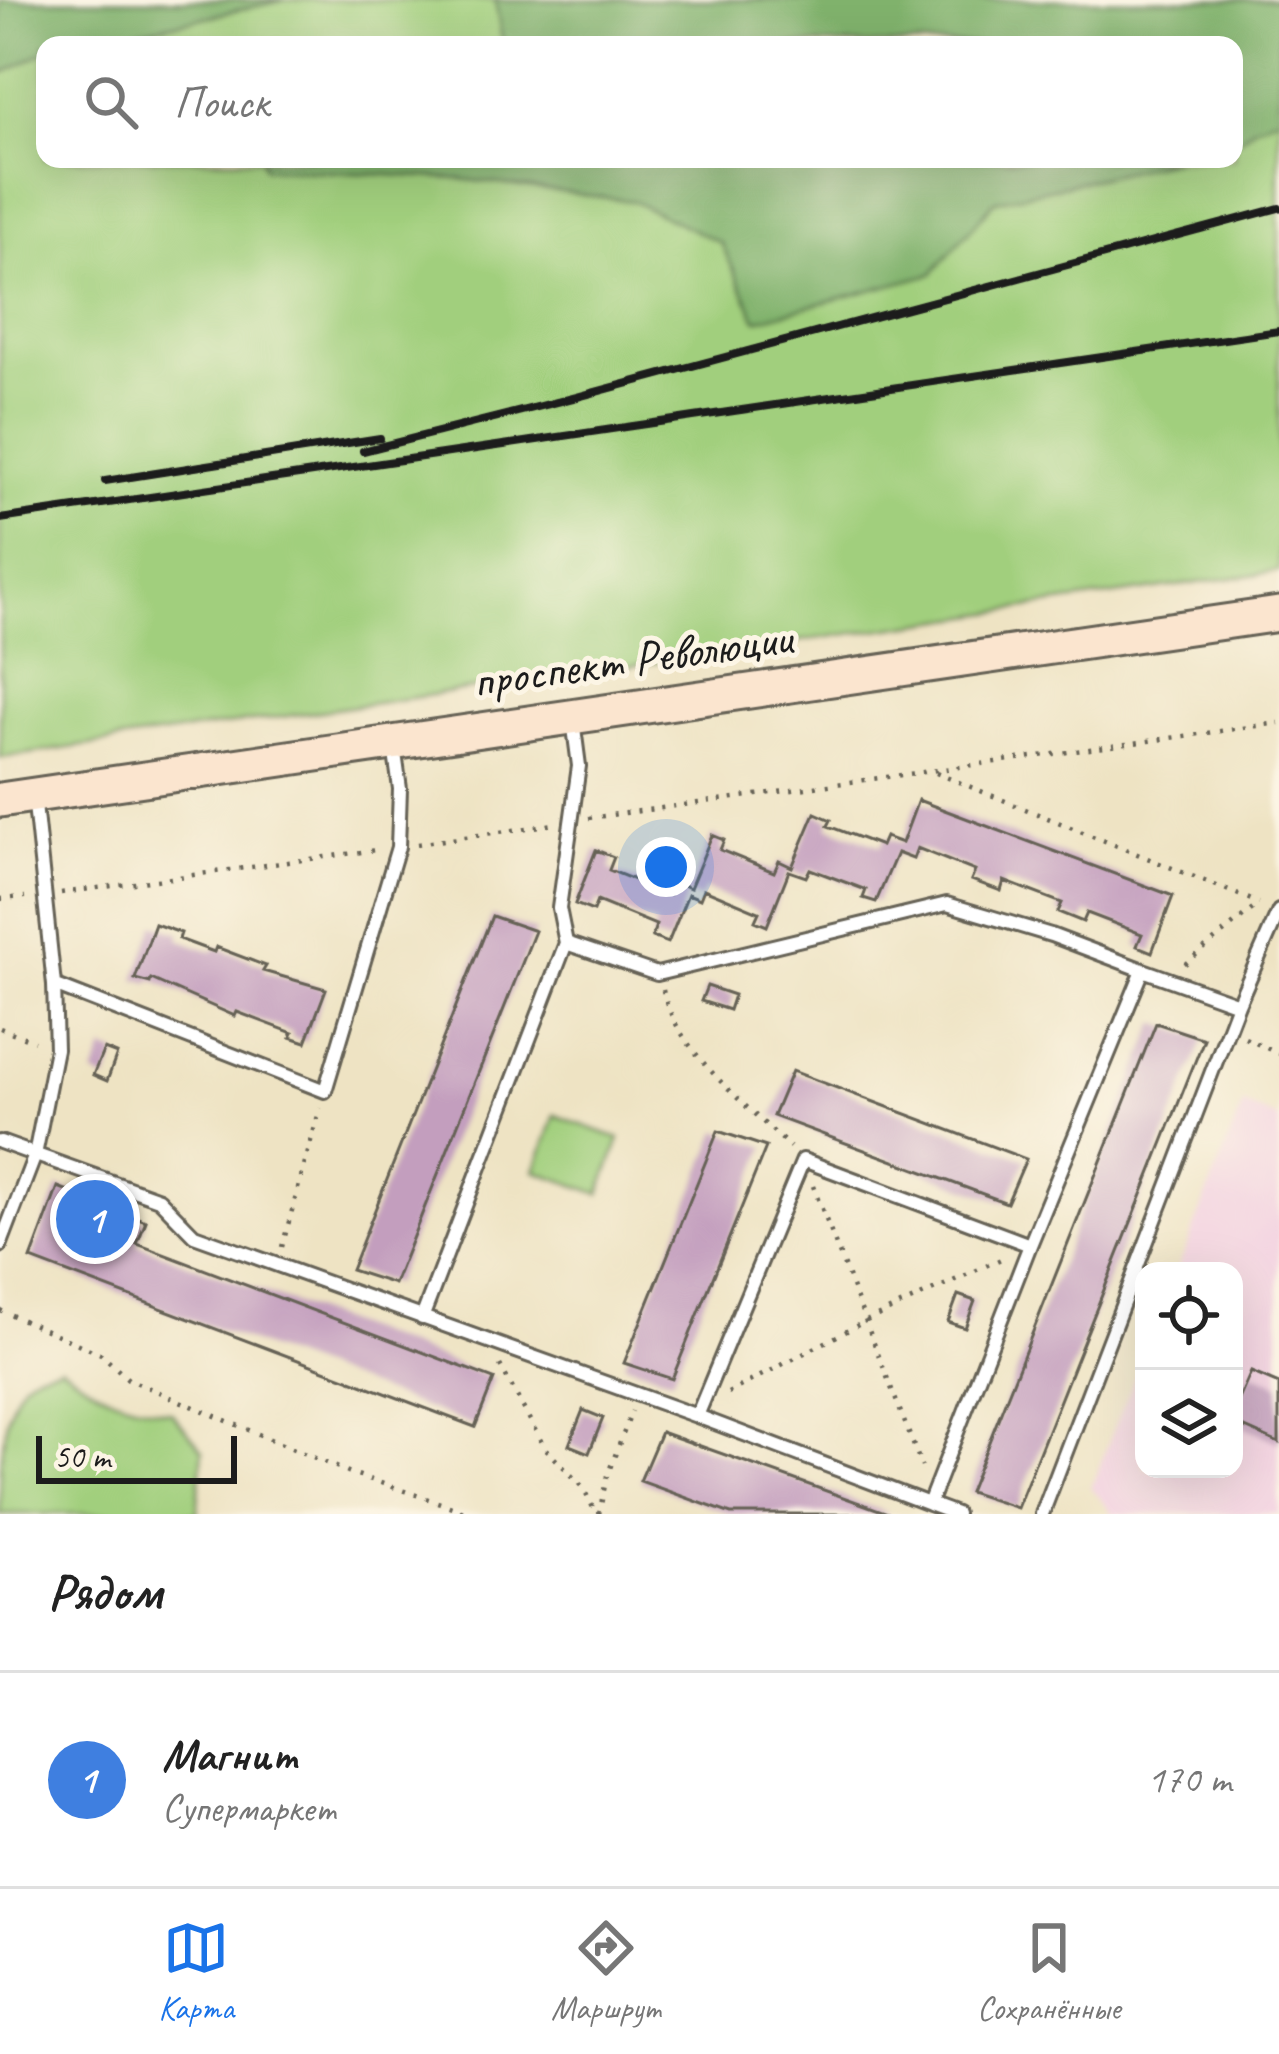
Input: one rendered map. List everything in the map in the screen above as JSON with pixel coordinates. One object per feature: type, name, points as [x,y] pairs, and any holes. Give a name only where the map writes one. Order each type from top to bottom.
[{"type":"main road","name":"проспект Революции","points":[[0,800],[1279,614]]},
{"type":"lane","points":[[422,1318],[566,943],[559,908],[579,766],[573,714]]},
{"type":"lane","points":[[54,985],[325,1091],[398,847],[400,789],[394,740]]},
{"type":"lane","points":[[0,1246],[35,1155],[56,1049],[34,794]]},
{"type":"lane","points":[[566,943],[657,974],[947,904],[1051,935],[1238,1004]]},
{"type":"lane","points":[[1042,1514],[1238,1004],[1279,911]]},
{"type":"lane","points":[[1264,946],[1279,953]]},
{"type":"lane","points":[[931,1499],[1143,970]]},
{"type":"lane","points":[[0,1142],[159,1199],[194,1235],[639,1395],[699,1411],[931,1499],[956,1514]]},
{"type":"lane","points":[[699,1411],[803,1160],[1030,1245]]},
{"type":"path","points":[[0,899],[1279,723]]},
{"type":"path","points":[[930,771],[1259,904],[1167,979]]},
{"type":"path","points":[[657,974],[667,1010],[680,1031],[727,1087],[803,1160],[931,1499]]},
{"type":"path","points":[[0,1028],[56,1049]]},
{"type":"path","points":[[1229,1031],[1279,1054]]},
{"type":"path","points":[[278,1265],[325,1091]]},
{"type":"path","points":[[699,1411],[864,1322],[1030,1245]]},
{"type":"path","points":[[0,1310],[100,1354],[128,1379],[348,1472],[473,1514]]},
{"type":"path","points":[[484,1340],[517,1391],[545,1448],[583,1487],[598,1514]]},
{"type":"path","points":[[598,1514],[607,1476],[639,1395]]},
{"type":"shaded area","points":[[1243,1104],[1279,1119],[1279,1514],[1113,1514],[1091,1487],[1135,1377],[1135,1478],[1243,1478],[1243,1262],[1181,1262]]},
{"type":"green space","points":[[0,0],[286,0],[116,36],[36,36],[36,56],[0,75]]},
{"type":"green space","points":[[286,0],[780,0],[573,36],[116,36]]},
{"type":"green space","points":[[495,0],[1279,0],[1279,116],[1243,136],[1243,36],[501,36]]},
{"type":"green space","points":[[1266,0],[1279,1],[1279,571],[0,758],[0,75],[36,56],[36,168],[1243,168],[1240,36]]},
{"type":"green space","points":[[264,168],[1140,168],[995,201],[932,274],[757,320],[721,243],[632,201],[461,179]]},
{"type":"green space","points":[[555,1115],[620,1139],[600,1194],[535,1171]]},
{"type":"green space","points":[[61,1366],[113,1397],[171,1412],[203,1450],[197,1514],[0,1514],[4,1436],[14,1399],[33,1374]]},
{"type":"building","points":[[918,800],[1173,896],[1152,952],[1137,946],[1142,934],[1087,913],[1083,922],[1058,912],[1062,903],[1004,881],[1001,891],[971,880],[975,871],[917,848],[913,859],[897,853],[876,902],[863,898],[866,890],[810,869],[806,877],[789,871],[767,926],[755,921],[759,912],[704,889],[700,899],[688,894],[668,943],[652,937],[656,925],[597,901],[593,911],[575,904],[596,850],[614,857],[609,870],[669,894],[674,881],[690,888],[712,835],[724,840],[720,850],[774,872],[779,861],[792,867],[815,813],[831,820],[828,826],[881,846],[885,837],[902,843]]},
{"type":"building","points":[[492,916],[535,931],[394,1284],[351,1270]]},
{"type":"building","points":[[155,924],[181,933],[179,939],[266,966],[263,971],[326,989],[306,1042],[151,979],[150,983],[135,979]]},
{"type":"building","points":[[707,986],[734,995],[729,1010],[701,1001]]},
{"type":"building","points":[[1156,1023],[1204,1039],[1017,1508],[969,1492]]},
{"type":"building","points":[[104,1049],[117,1054],[107,1081],[93,1075]]},
{"type":"building","points":[[792,1071],[1026,1159],[1007,1203],[773,1116]]},
{"type":"building","points":[[718,1131],[766,1147],[672,1379],[624,1363]]},
{"type":"building","points":[[58,1187],[146,1221],[137,1244],[494,1379],[475,1427],[31,1259]]},
{"type":"building","points":[[958,1295],[975,1301],[965,1328],[948,1322]]},
{"type":"building","points":[[1251,1372],[1279,1384],[1279,1443],[1243,1427],[1243,1390]]},
{"type":"building","points":[[583,1410],[603,1418],[589,1453],[569,1445]]},
{"type":"building","points":[[661,1432],[888,1514],[731,1514],[640,1481]]},
{"type":"railway","points":[[363,451],[1279,208]]},
{"type":"railway","points":[[0,519],[1279,331]]},
{"type":"railway","points":[[105,481],[380,438]]},
{"type":"place","name":"Магнит","points":[[95,1219]]}]
